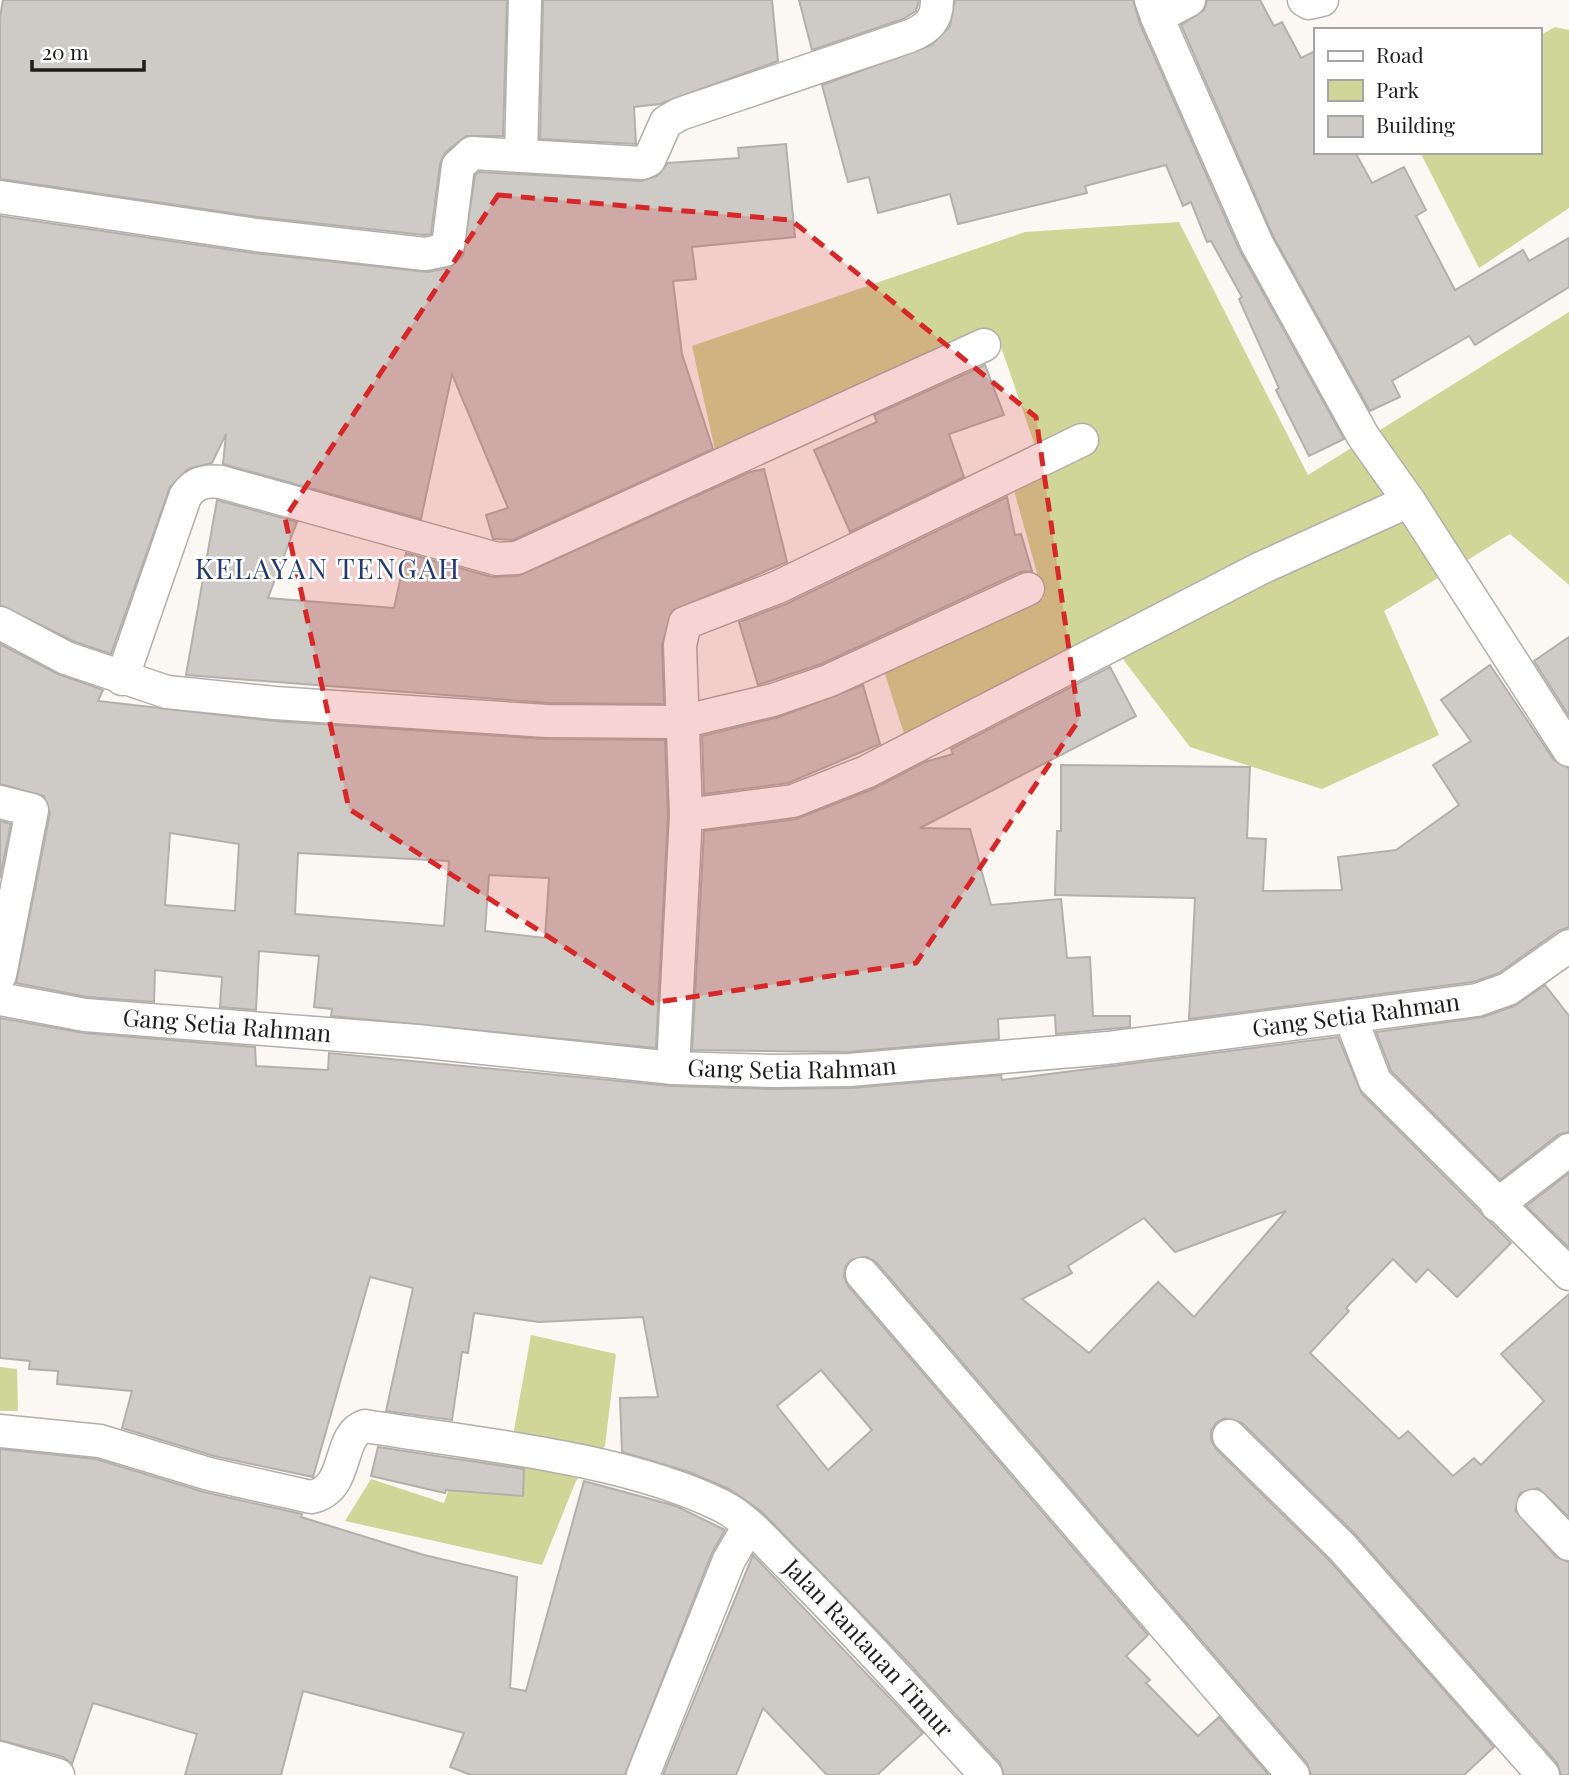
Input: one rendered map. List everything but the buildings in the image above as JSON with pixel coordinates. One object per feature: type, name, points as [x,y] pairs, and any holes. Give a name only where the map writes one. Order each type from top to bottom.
[{"type":"street","points":[[521,156],[525,0]]},
{"type":"street","points":[[0,197],[256,235],[425,254],[445,250],[448,246],[458,166],[464,158],[479,152],[634,164],[646,162],[666,122],[680,114],[910,36],[930,25],[937,12],[937,0]]},
{"type":"street","points":[[1189,0],[1154,9],[1257,244],[1363,436],[1409,501],[1569,750]]},
{"type":"street","points":[[1304,0],[1309,3],[1322,0]]},
{"type":"street","points":[[122,679],[185,497],[196,485],[209,480],[221,482],[497,559],[517,558],[984,345]]},
{"type":"street","points":[[673,1068],[686,815],[680,645],[685,623],[778,587],[1083,440]]},
{"type":"street","points":[[686,815],[793,801],[866,772],[1259,569],[1409,501]]},
{"type":"street","points":[[0,623],[66,658],[167,692],[275,704],[547,721],[681,722],[772,700],[828,681],[1028,589]]},
{"type":"street","points":[[0,802],[32,810],[0,975]]},
{"type":"street","name":"Gang Setia Rahman","points":[[0,999],[85,1015],[418,1041],[673,1068],[863,1069],[1108,1048],[1477,999],[1508,989],[1569,946]]},
{"type":"street","points":[[1350,1016],[1375,1081],[1569,1274]]},
{"type":"street","points":[[1497,1205],[1569,1150]]},
{"type":"street","points":[[862,1274],[1293,1775]]},
{"type":"street","name":"Jalan Rantauan Timur","points":[[0,1431],[100,1441],[209,1475],[311,1497],[324,1494],[332,1488],[354,1434],[365,1426],[525,1452],[668,1484],[724,1507],[749,1526],[807,1583],[986,1775]]},
{"type":"street","points":[[1229,1436],[1342,1547],[1543,1775]]},
{"type":"street","points":[[1533,1506],[1569,1544]]},
{"type":"street","points":[[643,1775],[729,1560],[749,1526]]},
{"type":"street","points":[[0,1758],[58,1775]]},
{"type":"highlighted area","points":[[498,195],[791,220],[1036,417],[1079,720],[916,963],[652,1003],[349,809],[285,518]]},
{"type":"green space","points":[[1555,27],[1569,30],[1569,208],[1479,268],[1421,154],[1541,154],[1541,35]]},
{"type":"green space","points":[[1179,222],[1308,475],[1569,312],[1569,585],[1510,534],[1384,611],[1439,735],[1322,789],[1190,747],[1106,637],[907,743],[884,671],[1044,598],[1013,487],[1040,469],[1034,443],[998,338],[717,459],[692,346],[1025,232]]},
{"type":"green space","points":[[531,1335],[616,1354],[605,1446],[576,1481],[542,1565],[345,1521],[371,1479],[444,1503],[460,1457],[509,1458]]},
{"type":"green space","points":[[0,1367],[17,1369],[18,1411],[0,1411]]},
{"type":"district","name":"KELAYAN TENGAH","points":[[328,569]]}]
